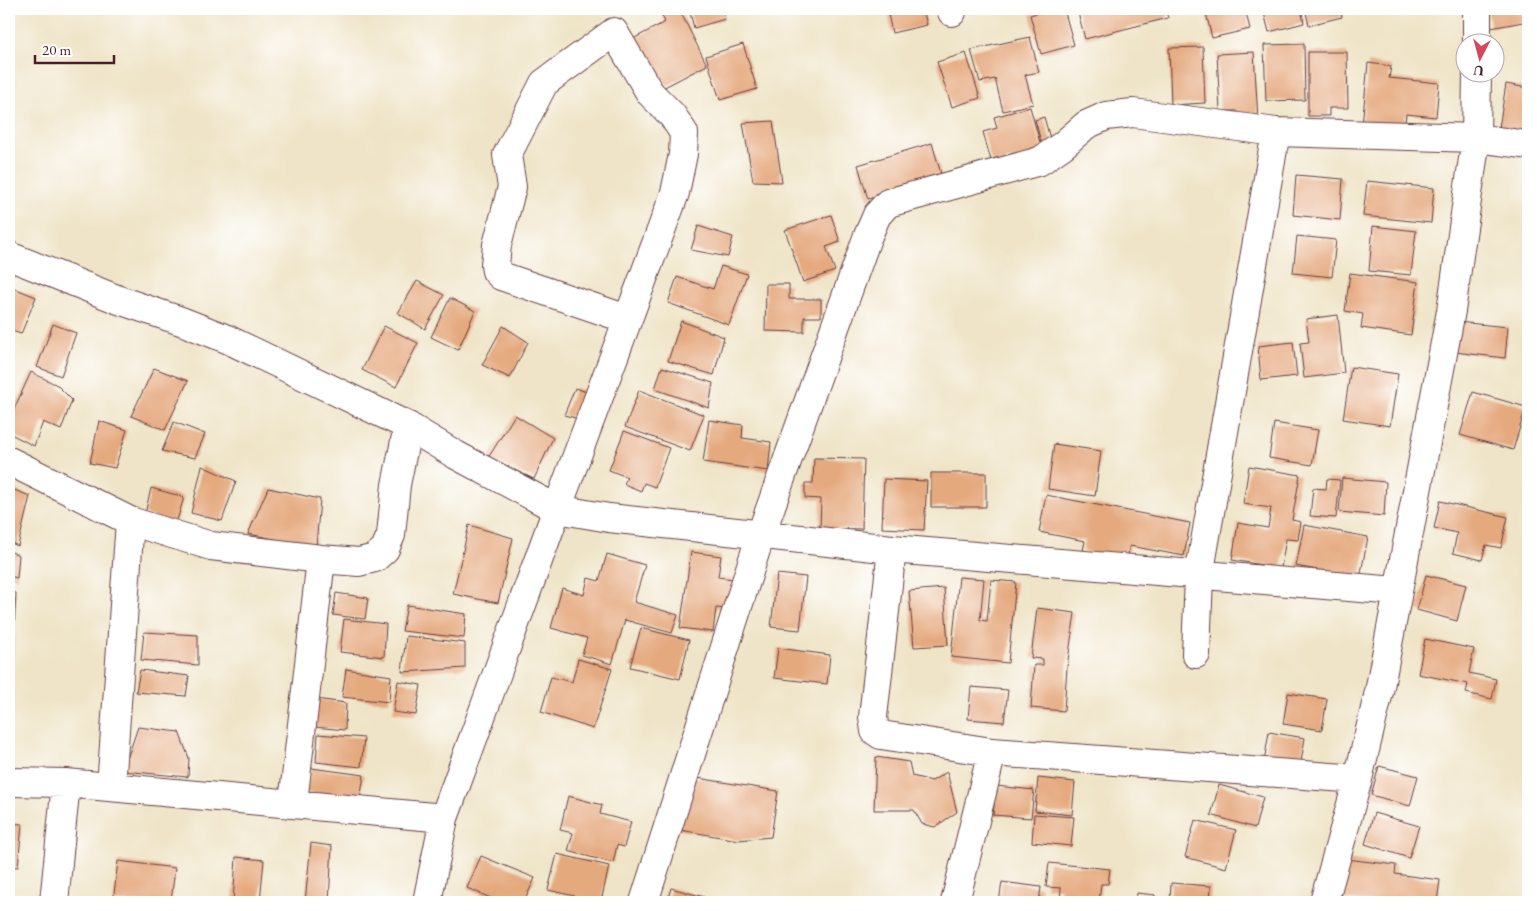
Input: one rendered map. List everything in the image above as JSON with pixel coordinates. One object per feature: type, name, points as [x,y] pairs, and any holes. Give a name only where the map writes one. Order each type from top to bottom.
[{"type":"street","points":[[1477,9],[1477,32]]},
{"type":"street","points":[[427,902],[444,818],[675,192],[683,154],[684,133],[672,115],[650,93],[614,32],[544,83],[507,156],[512,187],[497,245],[494,265],[496,271],[501,276],[627,319]]},
{"type":"street","points":[[1324,902],[1358,780],[1379,692],[1451,311],[1476,138],[1477,82]]},
{"type":"street","points":[[644,902],[761,534],[867,238],[877,216],[888,203],[1040,161],[1063,145],[1086,125],[1106,116],[1133,112],[1276,132],[1476,138],[1528,145]]},
{"type":"street","points":[[1196,654],[1199,576],[1276,132]]},
{"type":"street","points":[[9,256],[118,300],[227,339],[408,426],[456,455],[557,508],[609,518],[892,549],[1397,591]]},
{"type":"street","points":[[9,461],[130,521],[212,546],[359,562],[375,558],[385,550],[391,535],[396,486],[408,426]]},
{"type":"street","points":[[111,787],[130,521]]},
{"type":"street","points":[[892,549],[872,716],[874,731],[881,735],[992,752],[1358,780]]},
{"type":"street","points":[[292,803],[321,559]]},
{"type":"street","points":[[955,902],[992,752]]},
{"type":"street","points":[[9,782],[66,783],[444,818]]},
{"type":"street","points":[[54,902],[66,783]]},
{"type":"building","points":[[659,9],[679,9],[707,65],[657,91],[631,40],[665,22]]},
{"type":"building","points":[[689,9],[722,9],[725,19],[694,28]]},
{"type":"building","points":[[887,9],[923,9],[927,25],[892,33]]},
{"type":"building","points":[[1052,9],[1064,9],[1074,45],[1041,54],[1030,15]]},
{"type":"building","points":[[1077,9],[1165,9],[1168,18],[1085,39]]},
{"type":"building","points":[[1205,9],[1245,9],[1250,29],[1212,38]]},
{"type":"building","points":[[1263,9],[1301,9],[1304,23],[1269,32]]},
{"type":"building","points":[[1305,9],[1340,9],[1342,17],[1309,25]]},
{"type":"building","points":[[1487,9],[1528,9],[1528,21],[1491,28]]},
{"type":"building","points":[[1030,37],[1039,72],[1025,75],[1033,104],[1003,111],[995,79],[980,82],[971,50]]},
{"type":"building","points":[[743,44],[757,89],[720,100],[706,56]]},
{"type":"building","points":[[1304,44],[1305,100],[1266,101],[1264,45]]},
{"type":"building","points":[[1203,47],[1205,103],[1171,105],[1169,48]]},
{"type":"building","points":[[1254,52],[1258,120],[1237,121],[1237,111],[1220,111],[1217,54]]},
{"type":"building","points":[[1308,52],[1347,52],[1348,108],[1329,108],[1329,116],[1308,116]]},
{"type":"building","points":[[966,53],[980,98],[952,107],[937,62]]},
{"type":"building","points":[[1368,63],[1391,66],[1389,78],[1439,83],[1436,117],[1406,114],[1404,130],[1362,126]]},
{"type":"building","points":[[1506,84],[1528,88],[1528,132],[1499,128]]},
{"type":"building","points":[[1030,107],[1043,153],[992,164],[983,132],[997,128],[994,117]]},
{"type":"building","points":[[1044,117],[1053,149],[1044,152],[1035,120]]},
{"type":"building","points":[[773,121],[782,182],[753,181],[743,123]]},
{"type":"building","points":[[932,143],[944,184],[903,189],[868,199],[858,165]]},
{"type":"building","points":[[1296,175],[1343,179],[1340,220],[1293,215]]},
{"type":"building","points":[[1367,181],[1434,188],[1431,223],[1363,216]]},
{"type":"building","points":[[831,215],[840,242],[826,247],[835,271],[803,282],[785,230]]},
{"type":"building","points":[[698,226],[733,237],[728,257],[691,250]]},
{"type":"building","points":[[1373,226],[1416,231],[1411,275],[1369,271]]},
{"type":"building","points":[[1297,236],[1336,240],[1332,277],[1293,273]]},
{"type":"building","points":[[721,266],[747,274],[729,325],[668,303],[677,277],[713,289]]},
{"type":"building","points":[[1350,273],[1418,282],[1411,335],[1361,328],[1363,314],[1345,311]]},
{"type":"building","points":[[417,281],[444,295],[425,329],[398,313]]},
{"type":"building","points":[[766,284],[789,284],[789,299],[821,299],[821,317],[804,317],[804,332],[765,331]]},
{"type":"building","points":[[9,286],[36,297],[21,334],[9,330]]},
{"type":"building","points":[[450,298],[475,311],[458,350],[431,337]]},
{"type":"building","points":[[1338,315],[1344,373],[1304,378],[1300,343],[1309,342],[1306,319]]},
{"type":"building","points":[[681,321],[724,337],[714,375],[668,361]]},
{"type":"building","points":[[1457,322],[1508,327],[1505,358],[1454,352]]},
{"type":"building","points":[[53,324],[76,333],[61,376],[37,367]]},
{"type":"building","points":[[384,326],[418,343],[396,387],[362,370]]},
{"type":"building","points":[[503,326],[528,342],[510,378],[482,365]]},
{"type":"building","points":[[1293,342],[1297,376],[1261,380],[1258,346]]},
{"type":"building","points":[[662,367],[713,383],[709,408],[655,389]]},
{"type":"building","points":[[1351,367],[1398,374],[1390,426],[1343,419]]},
{"type":"building","points":[[154,368],[188,381],[165,430],[131,416]]},
{"type":"building","points":[[31,372],[57,385],[72,400],[61,430],[43,422],[34,446],[9,433],[9,420]]},
{"type":"building","points":[[575,388],[593,394],[583,420],[564,415]]},
{"type":"building","points":[[639,390],[704,415],[690,451],[625,427]]},
{"type":"building","points":[[1473,392],[1526,407],[1513,450],[1460,435]]},
{"type":"building","points":[[515,415],[553,438],[534,479],[488,458]]},
{"type":"building","points":[[709,420],[743,425],[742,438],[771,442],[768,471],[703,462]]},
{"type":"building","points":[[99,421],[127,430],[115,468],[90,463]]},
{"type":"building","points":[[174,422],[205,434],[195,458],[162,451]]},
{"type":"building","points":[[1274,423],[1318,430],[1312,465],[1269,458]]},
{"type":"building","points":[[624,431],[669,448],[655,487],[644,483],[641,491],[624,484],[627,477],[609,470]]},
{"type":"building","points":[[1054,444],[1101,451],[1095,496],[1048,489]]},
{"type":"building","points":[[814,458],[864,459],[862,529],[820,528],[821,499],[805,498],[805,483],[813,483]]},
{"type":"building","points":[[202,466],[236,481],[222,521],[191,513]]},
{"type":"building","points":[[1249,466],[1300,475],[1292,520],[1301,522],[1298,540],[1286,539],[1281,568],[1232,560],[1238,523],[1268,528],[1271,508],[1243,504]]},
{"type":"building","points":[[931,473],[986,473],[986,507],[931,507]]},
{"type":"building","points":[[1342,478],[1386,482],[1384,516],[1339,512]]},
{"type":"building","points":[[884,479],[927,481],[924,530],[882,528]]},
{"type":"building","points":[[1327,479],[1340,480],[1336,518],[1310,516],[1313,488],[1326,489]]},
{"type":"building","points":[[9,488],[30,496],[18,546],[9,542]]},
{"type":"building","points":[[151,488],[184,497],[176,524],[145,514]]},
{"type":"building","points":[[268,488],[320,499],[316,547],[248,534]]},
{"type":"building","points":[[1046,495],[1190,523],[1184,556],[1130,546],[1127,560],[1083,551],[1085,541],[1039,532]]},
{"type":"building","points":[[1440,501],[1508,517],[1501,548],[1486,545],[1482,560],[1453,553],[1457,533],[1434,528]]},
{"type":"building","points":[[469,525],[513,538],[498,603],[453,594]]},
{"type":"building","points":[[1304,525],[1368,537],[1360,578],[1296,566]]},
{"type":"building","points":[[9,551],[19,555],[17,578],[9,576]]},
{"type":"building","points":[[691,552],[721,556],[718,577],[733,579],[728,609],[716,608],[713,632],[680,628]]},
{"type":"building","points":[[607,554],[645,565],[634,602],[678,615],[672,633],[625,620],[612,664],[582,655],[587,638],[551,628],[562,588],[584,595],[588,578],[599,581]]},
{"type":"building","points":[[777,574],[806,577],[800,630],[771,627]]},
{"type":"building","points":[[1426,575],[1466,585],[1457,621],[1417,610]]},
{"type":"building","points":[[959,577],[984,579],[980,620],[987,621],[991,580],[1016,582],[1008,663],[951,657]]},
{"type":"building","points":[[944,588],[948,645],[914,647],[909,591]]},
{"type":"building","points":[[9,592],[16,593],[14,628],[9,628]]},
{"type":"building","points":[[336,593],[368,598],[365,619],[333,615]]},
{"type":"building","points":[[407,605],[466,614],[464,638],[402,631]]},
{"type":"building","points":[[1037,608],[1075,613],[1067,667],[1064,711],[1031,708],[1034,665],[1043,665],[1043,659],[1031,658]]},
{"type":"building","points":[[344,619],[386,624],[384,657],[340,652]]},
{"type":"building","points":[[641,628],[689,640],[680,679],[630,667]]},
{"type":"building","points":[[144,632],[198,635],[198,665],[141,660]]},
{"type":"building","points":[[406,636],[465,643],[465,668],[402,672]]},
{"type":"building","points":[[9,637],[14,638],[13,661],[9,660]]},
{"type":"building","points":[[1425,639],[1474,649],[1469,673],[1496,679],[1492,699],[1466,693],[1468,684],[1418,674]]},
{"type":"building","points":[[778,648],[830,655],[827,684],[774,678]]},
{"type":"building","points":[[578,659],[612,669],[593,729],[541,712],[551,677],[572,682]]},
{"type":"building","points":[[346,669],[391,676],[389,702],[342,697]]},
{"type":"building","points":[[140,670],[189,676],[186,696],[136,692]]},
{"type":"building","points":[[398,681],[421,685],[416,715],[393,712]]},
{"type":"building","points":[[971,687],[1008,690],[1004,722],[968,719]]},
{"type":"building","points":[[1288,693],[1327,699],[1322,730],[1283,724]]},
{"type":"building","points":[[308,698],[346,703],[345,730],[304,726]]},
{"type":"building","points":[[138,727],[179,732],[189,758],[188,777],[123,771]]},
{"type":"building","points":[[1269,732],[1305,738],[1300,768],[1264,762]]},
{"type":"building","points":[[318,734],[364,738],[361,767],[316,762]]},
{"type":"building","points":[[876,757],[909,762],[912,776],[932,781],[947,772],[957,812],[935,827],[922,824],[914,810],[874,810]]},
{"type":"building","points":[[1379,766],[1418,776],[1410,806],[1371,795]]},
{"type":"building","points":[[311,768],[364,775],[360,800],[306,793]]},
{"type":"building","points":[[691,777],[778,791],[771,837],[738,840],[674,829]]},
{"type":"building","points":[[1038,778],[1075,782],[1072,815],[1035,811]]},
{"type":"building","points":[[1219,785],[1263,797],[1255,828],[1211,815]]},
{"type":"building","points":[[996,786],[1034,790],[1031,818],[993,815]]},
{"type":"building","points":[[568,796],[602,805],[600,814],[631,822],[624,847],[617,845],[613,863],[568,851],[573,833],[560,830]]},
{"type":"building","points":[[1374,813],[1419,826],[1409,858],[1365,844]]},
{"type":"building","points":[[1034,814],[1074,817],[1071,846],[1032,842]]},
{"type":"building","points":[[1195,820],[1236,830],[1226,868],[1185,857]]},
{"type":"building","points":[[9,823],[22,824],[18,867],[9,866]]},
{"type":"building","points":[[311,843],[332,846],[329,902],[305,902]]},
{"type":"building","points":[[557,854],[609,866],[601,902],[548,890]]},
{"type":"building","points":[[481,856],[535,878],[524,902],[500,902],[467,888]]},
{"type":"building","points":[[236,857],[264,860],[260,902],[233,902]]},
{"type":"building","points":[[1346,859],[1396,865],[1395,874],[1440,880],[1437,902],[1371,902],[1341,899]]},
{"type":"building","points":[[118,861],[175,868],[171,902],[113,902]]},
{"type":"building","points":[[1049,863],[1110,869],[1108,884],[1101,884],[1099,902],[1060,902],[1061,888],[1046,887]]},
{"type":"building","points":[[1002,882],[1041,887],[1039,902],[999,902]]},
{"type":"building","points":[[1171,883],[1211,886],[1210,902],[1170,902]]},
{"type":"building","points":[[671,888],[704,897],[702,902],[667,902]]},
{"type":"building","points":[[1137,893],[1155,895],[1154,902],[1136,902]]}]
